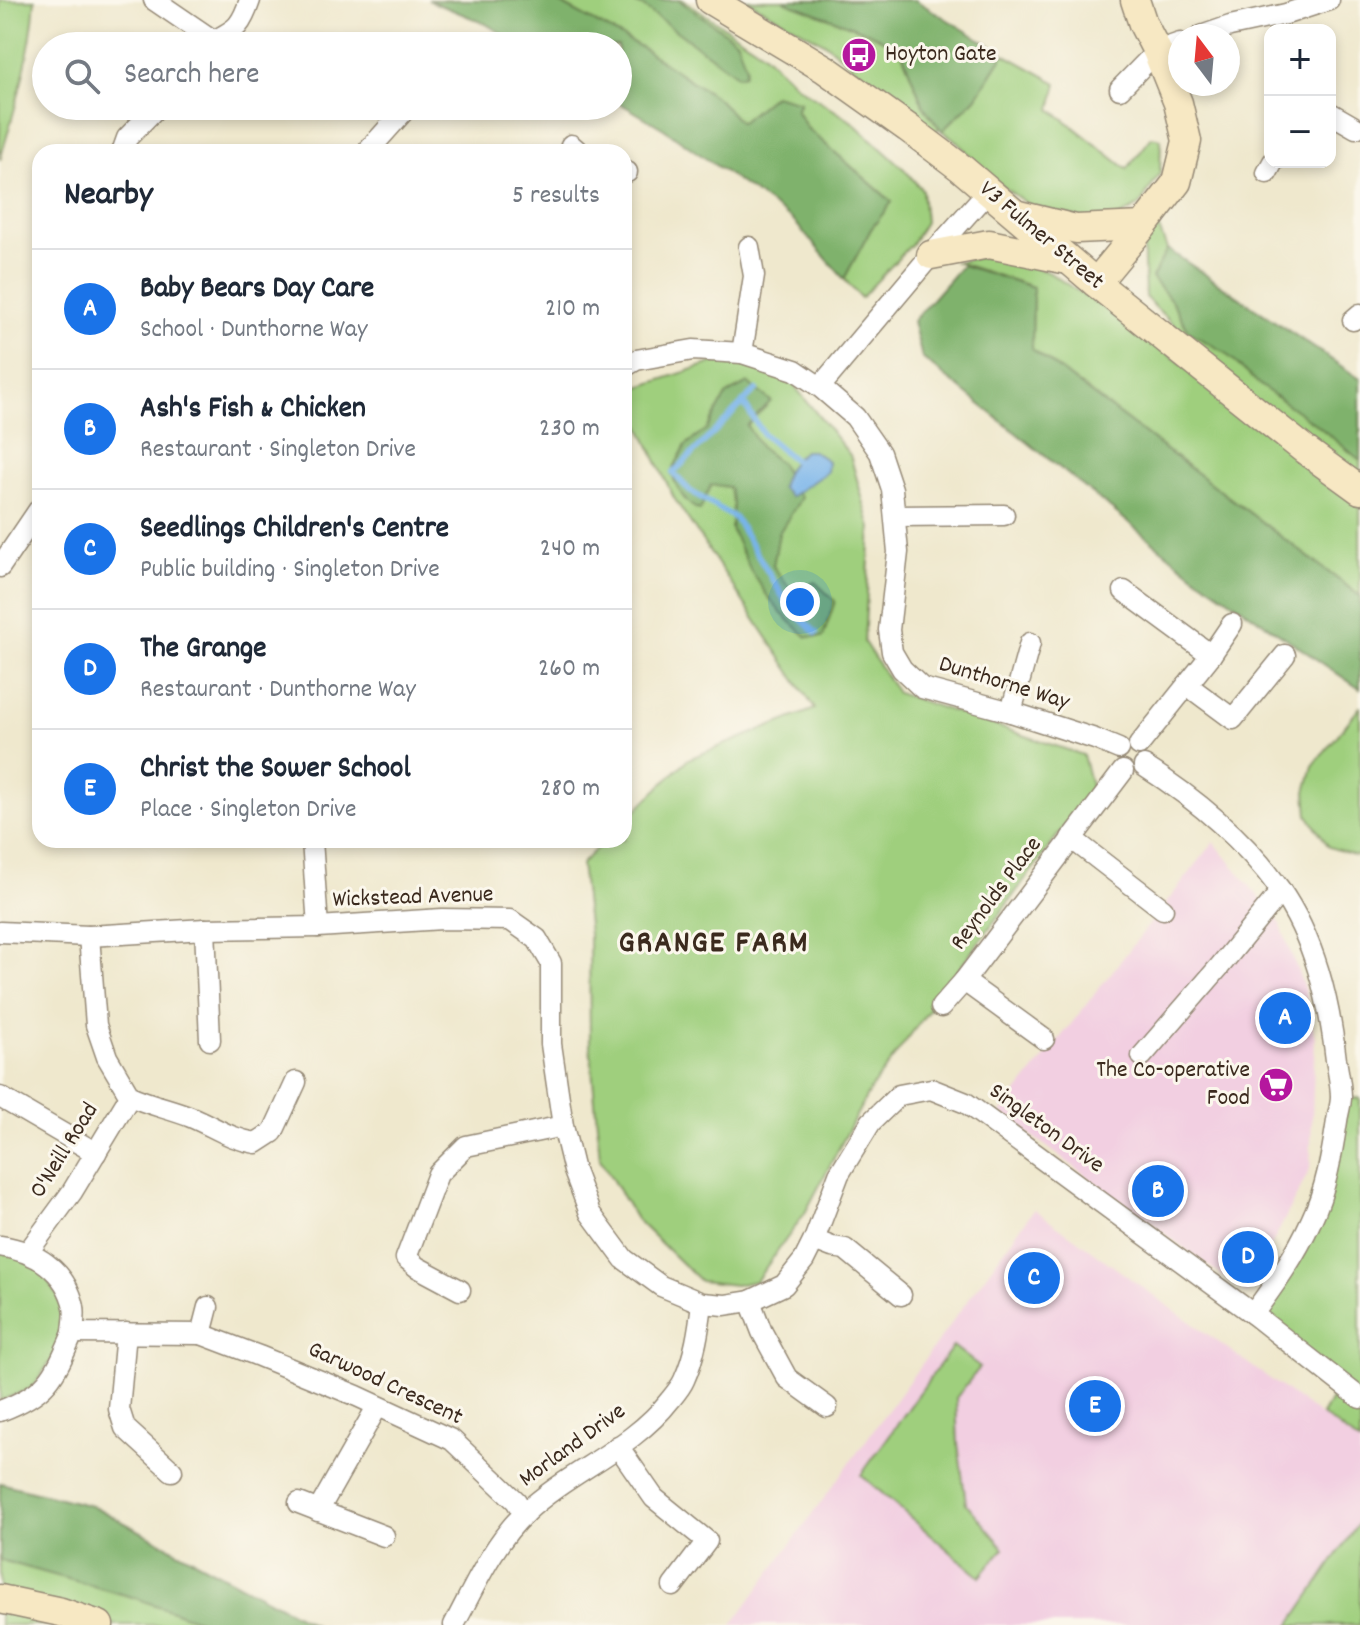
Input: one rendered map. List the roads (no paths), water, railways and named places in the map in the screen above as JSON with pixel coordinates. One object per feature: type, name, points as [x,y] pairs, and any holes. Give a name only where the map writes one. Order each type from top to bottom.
[{"type":"street","points":[[154,0],[195,32]]},
{"type":"street","points":[[230,32],[245,15],[250,0]]},
{"type":"street","name":"V3 Fulmer Street","points":[[710,0],[825,69],[908,128],[961,168],[1096,283],[1305,450],[1360,490]]},
{"type":"street","points":[[1120,89],[1168,47],[1143,24],[1135,0]]},
{"type":"street","points":[[1240,25],[1289,22],[1329,0]]},
{"type":"street","points":[[1096,283],[1177,182],[1187,141],[1177,96]]},
{"type":"street","points":[[1336,116],[1356,128]]},
{"type":"street","points":[[125,144],[144,120]]},
{"type":"street","points":[[374,144],[396,120]]},
{"type":"street","points":[[820,387],[988,191]]},
{"type":"street","points":[[1014,214],[1076,229],[1143,226]]},
{"type":"street","points":[[931,255],[989,244],[1068,259]]},
{"type":"street","points":[[742,353],[754,276],[749,247]]},
{"type":"street","name":"Dunthorne Way","points":[[632,362],[693,350],[742,353],[795,370],[820,387],[855,417],[880,453],[892,489],[898,552],[889,630],[892,652],[902,669],[922,688],[1129,747]]},
{"type":"street","points":[[896,516],[1004,515]]},
{"type":"street","points":[[0,567],[32,520]]},
{"type":"street","points":[[1124,591],[1211,655]]},
{"type":"street","points":[[1129,747],[1143,748],[1146,755],[1144,766],[1134,773],[1123,771],[1116,758],[1187,685],[1232,624]]},
{"type":"street","points":[[1011,712],[1030,643]]},
{"type":"street","points":[[1187,685],[1241,726],[1285,655]]},
{"type":"street","points":[[1144,766],[1212,814],[1253,856],[1281,891],[1304,933],[1318,968],[1350,1098],[1313,1219],[1296,1253],[1253,1314]]},
{"type":"street","name":"Reynolds Place","points":[[941,1007],[1123,771]]},
{"type":"street","name":"Reynolds Place","points":[[1071,838],[1163,909]]},
{"type":"street","points":[[313,848],[318,927]]},
{"type":"street","points":[[1142,1056],[1281,891]]},
{"type":"street","name":"Wickstead Avenue","points":[[0,932],[89,936],[442,919],[510,920],[537,939],[551,963],[551,1044],[563,1126],[574,1171],[590,1213],[624,1259],[661,1286],[702,1303]]},
{"type":"street","points":[[205,929],[210,1040]]},
{"type":"street","name":"O'Neill Road","points":[[28,1252],[72,1192],[130,1096],[107,1057],[96,1025],[89,936]]},
{"type":"street","name":"Reynolds Place","points":[[964,981],[1044,1039]]},
{"type":"street","points":[[130,1096],[190,1117],[239,1141],[256,1143],[273,1132],[296,1082]]},
{"type":"street","name":"Singleton Drive","points":[[702,1303],[725,1305],[750,1301],[784,1285],[804,1260],[839,1174],[871,1122],[899,1095],[931,1089],[966,1103],[1253,1314],[1360,1398]]},
{"type":"street","points":[[0,1097],[96,1153]]},
{"type":"street","points":[[460,1290],[406,1258],[438,1174],[466,1146],[563,1126]]},
{"type":"street","points":[[814,1240],[845,1249],[901,1295]]},
{"type":"street","points":[[0,1246],[28,1252],[58,1273],[75,1310],[73,1333],[57,1371],[24,1403],[0,1411]]},
{"type":"street","points":[[750,1301],[762,1332],[787,1378],[827,1407]]},
{"type":"street","name":"Morland Drive","points":[[454,1625],[491,1556],[524,1514],[556,1486],[657,1417],[683,1382],[698,1334],[702,1303]]},
{"type":"street","points":[[201,1334],[208,1307]]},
{"type":"street","name":"Garwood Crescent","points":[[73,1333],[201,1334],[357,1396],[452,1440],[516,1501],[524,1514]]},
{"type":"street","points":[[126,1333],[119,1409],[125,1428],[172,1471]]},
{"type":"street","points":[[318,1511],[377,1407]]},
{"type":"street","points":[[618,1446],[654,1498],[707,1541],[673,1586]]},
{"type":"street","points":[[299,1503],[384,1536]]},
{"type":"street","points":[[0,1599],[61,1612],[99,1625]]},
{"type":"street","points":[[0,1609],[44,1625]]},
{"type":"water","points":[[804,451],[813,451],[828,461],[827,472],[790,497],[781,487],[790,467]]},
{"type":"waterway","points":[[756,390],[673,473],[690,491],[735,518],[790,608],[816,633]]},
{"type":"waterway","points":[[743,402],[763,434],[794,460]]},
{"type":"place","name":"Hoyton Gate","points":[[859,55]]},
{"type":"place","name":"Baby Bears Day Care","points":[[1285,1018]]},
{"type":"place","name":"The Co-operative Food","points":[[1276,1085]]},
{"type":"place","name":"Ash's Fish & Chicken","points":[[1158,1191]]},
{"type":"place","name":"The Grange","points":[[1248,1257]]},
{"type":"place","name":"Seedlings Children's Centre","points":[[1034,1278]]},
{"type":"place","name":"Christ the Sower School","points":[[1095,1406]]},
{"type":"district","name":"GRANGE FARM","points":[[714,945]]}]
